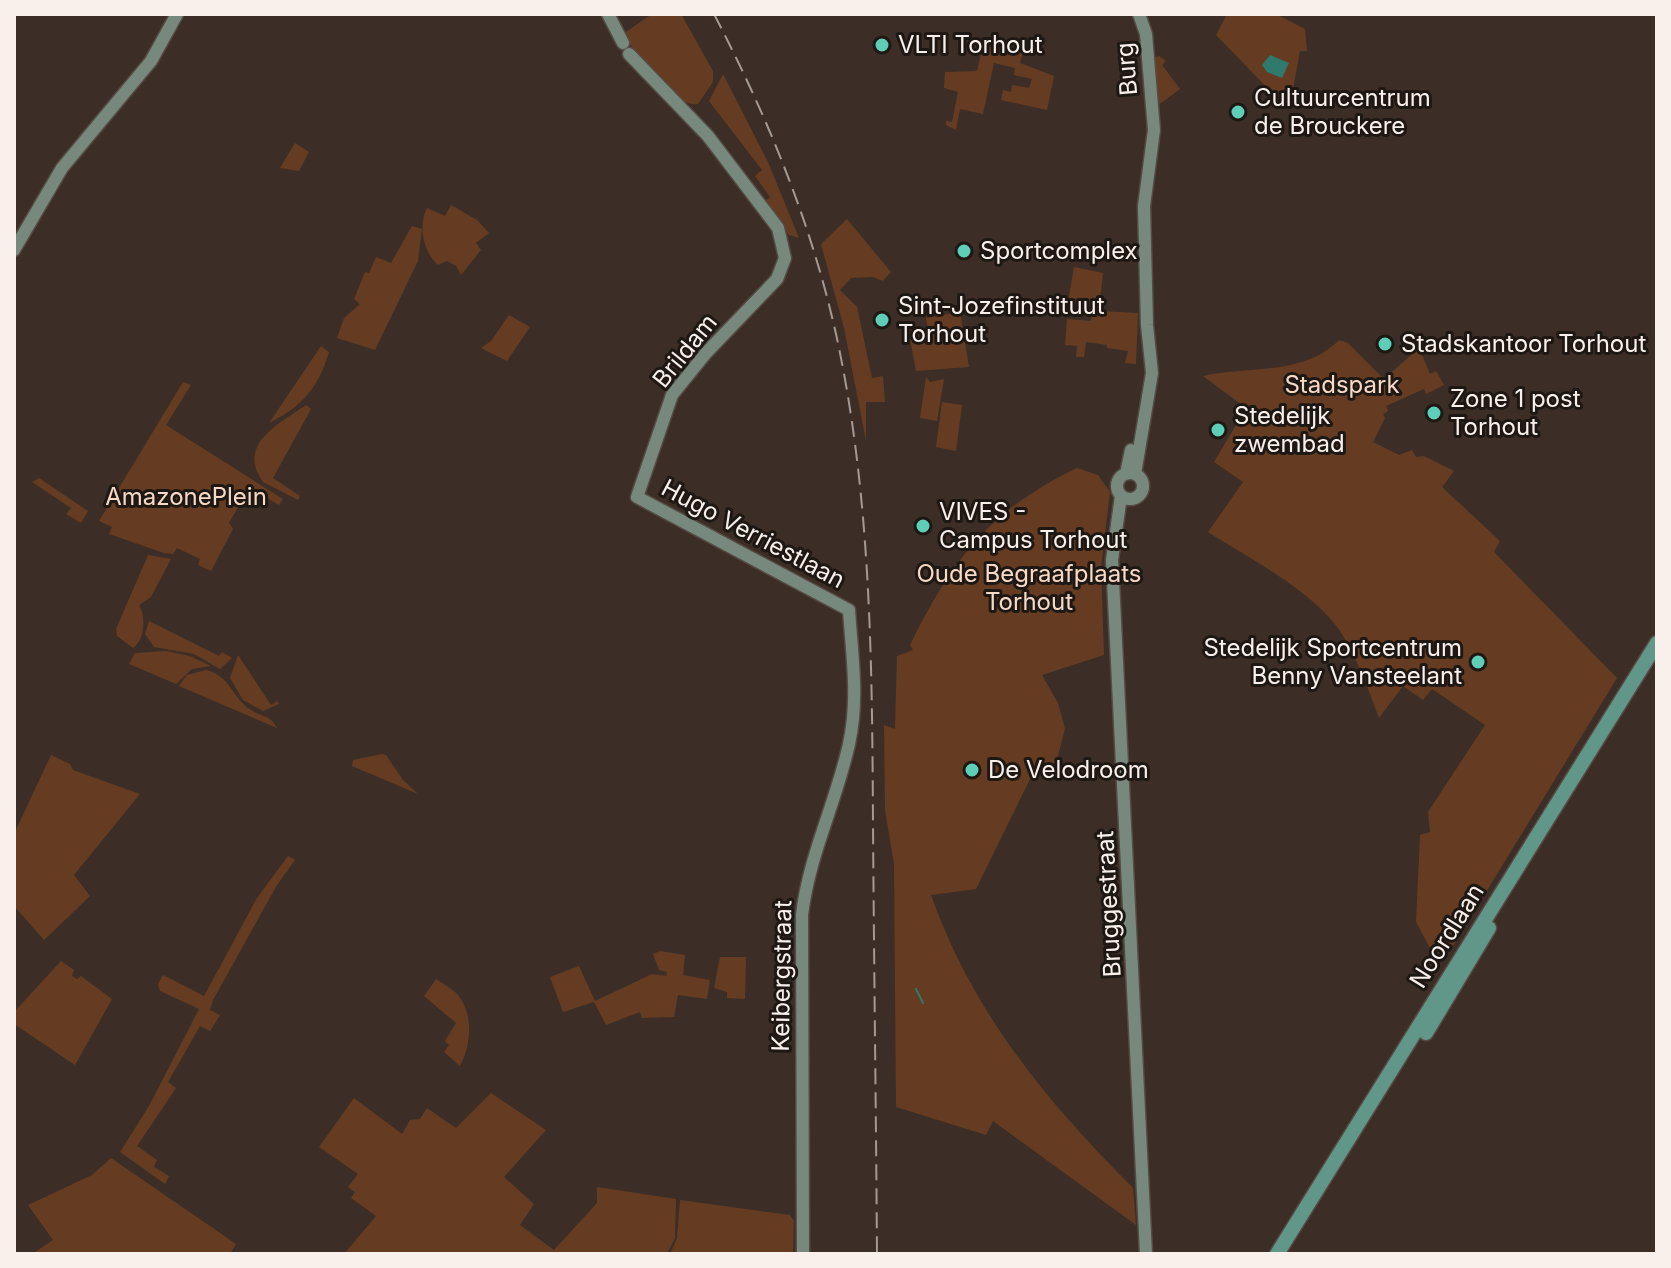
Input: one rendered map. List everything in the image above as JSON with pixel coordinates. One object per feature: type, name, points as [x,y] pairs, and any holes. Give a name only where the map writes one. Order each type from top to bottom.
[{"type":"main road","name":"Noordlaan","points":[[1277,1254],[1657,643]]},
{"type":"main road","name":"Noordlaan","points":[[1288,1254],[1657,660]]},
{"type":"street","points":[[14,250],[62,168],[151,61],[177,14]]},
{"type":"street","name":"Brildam","points":[[608,14],[626,49],[692,119],[778,228],[785,247],[784,265],[777,279],[706,353],[672,395],[637,497]]},
{"type":"street","name":"Burg","points":[[1130,474],[1152,373],[1147,325],[1145,186],[1153,121],[1147,50],[1139,14]]},
{"type":"street","points":[[1130,474],[1141,480],[1142,488],[1138,496],[1125,497],[1118,481],[1130,474]]},
{"type":"street","name":"Hugo Verriestlaan","points":[[637,497],[849,610]]},
{"type":"street","name":"Bruggestraat","points":[[1125,497],[1113,551],[1146,1254]]},
{"type":"street","name":"Keibergstraat","points":[[803,1254],[802,915],[809,870],[852,731],[855,664],[849,610]]},
{"type":"green space","points":[[652,14],[681,14],[713,71],[713,82],[698,104],[688,103],[667,89],[623,34]]},
{"type":"green space","points":[[1227,14],[1276,14],[1305,29],[1307,51],[1300,51],[1290,106],[1280,101],[1216,35]]},
{"type":"green space","points":[[983,46],[1023,52],[1020,63],[1054,76],[1047,110],[1001,100],[1003,90],[1011,92],[1012,85],[1029,88],[1032,79],[1014,75],[1015,68],[994,63],[983,114],[960,109],[956,130],[946,125],[946,121],[952,122],[958,92],[944,88],[945,72],[977,71]]},
{"type":"green space","points":[[1159,56],[1166,61],[1162,65],[1180,89],[1157,106],[1153,58]]},
{"type":"green space","points":[[723,74],[768,162],[799,238],[789,235],[764,202],[770,197],[755,176],[762,170],[709,101]]},
{"type":"green space","points":[[295,143],[309,152],[299,171],[280,168]]},
{"type":"green space","points":[[451,205],[477,220],[489,233],[476,243],[481,250],[461,275],[456,266],[447,261],[438,265],[433,260],[424,238],[423,222],[427,208],[445,216]]},
{"type":"green space","points":[[847,219],[891,272],[883,281],[873,277],[851,278],[840,290],[857,307],[872,378],[883,376],[885,402],[866,402],[866,441],[844,328],[821,244]]},
{"type":"green space","points":[[412,226],[422,229],[418,261],[375,350],[337,338],[344,318],[360,304],[354,299],[365,272],[369,273],[376,257],[391,263]]},
{"type":"green space","points":[[1074,267],[1103,273],[1099,311],[1138,313],[1136,364],[1125,363],[1128,351],[1107,348],[1107,345],[1086,342],[1084,357],[1076,357],[1077,346],[1065,345],[1067,319],[1091,321],[1093,307],[1068,303]]},
{"type":"green space","points":[[960,312],[969,367],[916,371],[910,339],[929,336],[926,318]]},
{"type":"green space","points":[[509,315],[530,327],[507,361],[481,348],[491,341]]},
{"type":"green space","name":"Stedelijk Sportcentrum Benny Vansteelant","points":[[1339,340],[1348,343],[1384,379],[1419,348],[1430,374],[1436,371],[1444,385],[1426,394],[1424,389],[1386,406],[1388,411],[1383,414],[1385,418],[1373,442],[1399,455],[1412,450],[1416,457],[1424,456],[1454,471],[1442,487],[1500,541],[1494,552],[1617,678],[1450,951],[1430,948],[1416,922],[1420,835],[1430,832],[1428,812],[1485,725],[1432,689],[1423,700],[1403,686],[1379,718],[1355,658],[1334,623],[1283,579],[1208,532],[1243,482],[1214,462],[1246,408],[1203,376],[1292,365],[1325,351]]},
{"type":"green space","points":[[321,346],[329,352],[320,376],[308,395],[269,423]]},
{"type":"green space","points":[[926,377],[930,382],[944,379],[937,421],[920,418]]},
{"type":"green space","name":"AmazonePlein","points":[[183,382],[191,385],[166,425],[283,499],[279,505],[249,488],[229,523],[233,529],[211,571],[198,565],[200,559],[177,548],[173,554],[164,553],[109,534],[112,527],[99,521]]},
{"type":"green space","points":[[942,402],[962,405],[956,451],[936,447]]},
{"type":"green space","points":[[306,405],[311,409],[273,478],[300,496],[298,500],[263,482],[256,469],[255,457],[264,436]]},
{"type":"green space","name":"Oude Begraafplaats Torhout","points":[[1077,468],[1098,475],[1110,492],[1101,567],[1104,655],[1042,675],[1058,703],[1065,729],[1055,767],[1047,766],[1046,774],[1033,773],[976,889],[931,895],[948,938],[990,1017],[1042,1088],[1133,1188],[1136,1225],[993,1121],[986,1135],[896,1107],[894,864],[885,810],[884,725],[895,729],[897,656],[913,650],[910,645],[926,614],[976,540],[1019,502]]},
{"type":"green space","points":[[39,478],[88,511],[81,523],[66,514],[71,508],[32,482]]},
{"type":"green space","points":[[148,555],[171,559],[151,597],[139,605],[143,628],[133,648],[117,636],[116,629]]},
{"type":"green space","points":[[149,621],[219,656],[222,652],[232,658],[220,669],[194,654],[154,647],[145,634]]},
{"type":"green space","points":[[166,651],[190,656],[211,666],[192,669],[176,684],[129,664],[135,653]]},
{"type":"green space","points":[[238,655],[271,705],[277,701],[279,704],[263,711],[243,700],[230,678]]},
{"type":"green space","points":[[206,670],[220,677],[245,705],[269,718],[277,728],[179,686],[187,675]]},
{"type":"green space","points":[[382,754],[418,794],[352,766],[353,760]]},
{"type":"green space","points":[[51,755],[70,764],[73,770],[140,794],[74,875],[90,896],[44,940],[14,906],[14,834]]},
{"type":"green space","points":[[288,856],[295,860],[277,885],[213,1000],[210,1010],[220,1015],[210,1031],[200,1026],[168,1082],[176,1088],[137,1146],[157,1160],[154,1167],[169,1176],[165,1184],[120,1152],[149,1106],[199,1009],[160,991],[158,984],[163,975],[204,996],[257,898]]},
{"type":"green space","points":[[660,951],[685,955],[683,975],[710,980],[707,999],[678,995],[674,1017],[642,1018],[640,1012],[606,1025],[594,1002],[563,1012],[550,977],[579,966],[595,1001],[652,974],[666,976],[667,972],[659,970],[653,954]]},
{"type":"green space","points":[[720,957],[746,957],[745,999],[727,998],[727,992],[714,988]]},
{"type":"green space","points":[[61,961],[74,970],[72,976],[77,979],[81,976],[112,999],[75,1065],[14,1024],[14,1012]]},
{"type":"green space","points":[[436,979],[458,995],[467,1012],[467,1049],[460,1066],[444,1052],[449,1045],[445,1041],[456,1023],[424,996]]},
{"type":"green space","points":[[491,1093],[546,1130],[504,1177],[534,1204],[520,1225],[554,1250],[597,1203],[597,1187],[676,1199],[675,1238],[667,1254],[344,1254],[376,1216],[351,1198],[355,1192],[348,1187],[358,1174],[319,1147],[354,1098],[402,1134],[410,1120],[420,1119],[427,1108],[456,1128]]},
{"type":"green space","points":[[111,1158],[236,1244],[230,1254],[32,1254],[53,1240],[28,1205],[92,1175]]},
{"type":"green space","points":[[680,1200],[790,1215],[794,1221],[793,1254],[670,1254],[677,1238]]},
{"type":"water","points":[[1270,55],[1289,63],[1282,78],[1267,72],[1262,65]]},
{"type":"waterway","points":[[916,989],[923,1003]]},
{"type":"railway","points":[[714,14],[786,170],[826,292],[848,394],[863,516],[872,699],[877,1254]]},
{"type":"place","name":"VLTI Torhout","points":[[882,45]]},
{"type":"place","name":"Cultuurcentrum de Brouckere","points":[[1238,112]]},
{"type":"place","name":"Sportcomplex","points":[[964,251]]},
{"type":"place","name":"Sint-Jozefinstituut Torhout","points":[[882,320]]},
{"type":"place","name":"Stadskantoor Torhout","points":[[1385,344]]},
{"type":"place","name":"Zone 1 post Torhout","points":[[1434,413]]},
{"type":"place","name":"Stedelijk zwembad","points":[[1218,430]]},
{"type":"place","name":"VIVES - Campus Torhout","points":[[923,526]]},
{"type":"place","name":"Stedelijk Sportcentrum Benny Vansteelant","points":[[1478,662]]},
{"type":"place","name":"De Velodroom","points":[[972,770]]},
{"type":"park label","name":"Stadspark","points":[[1342,385]]}]
